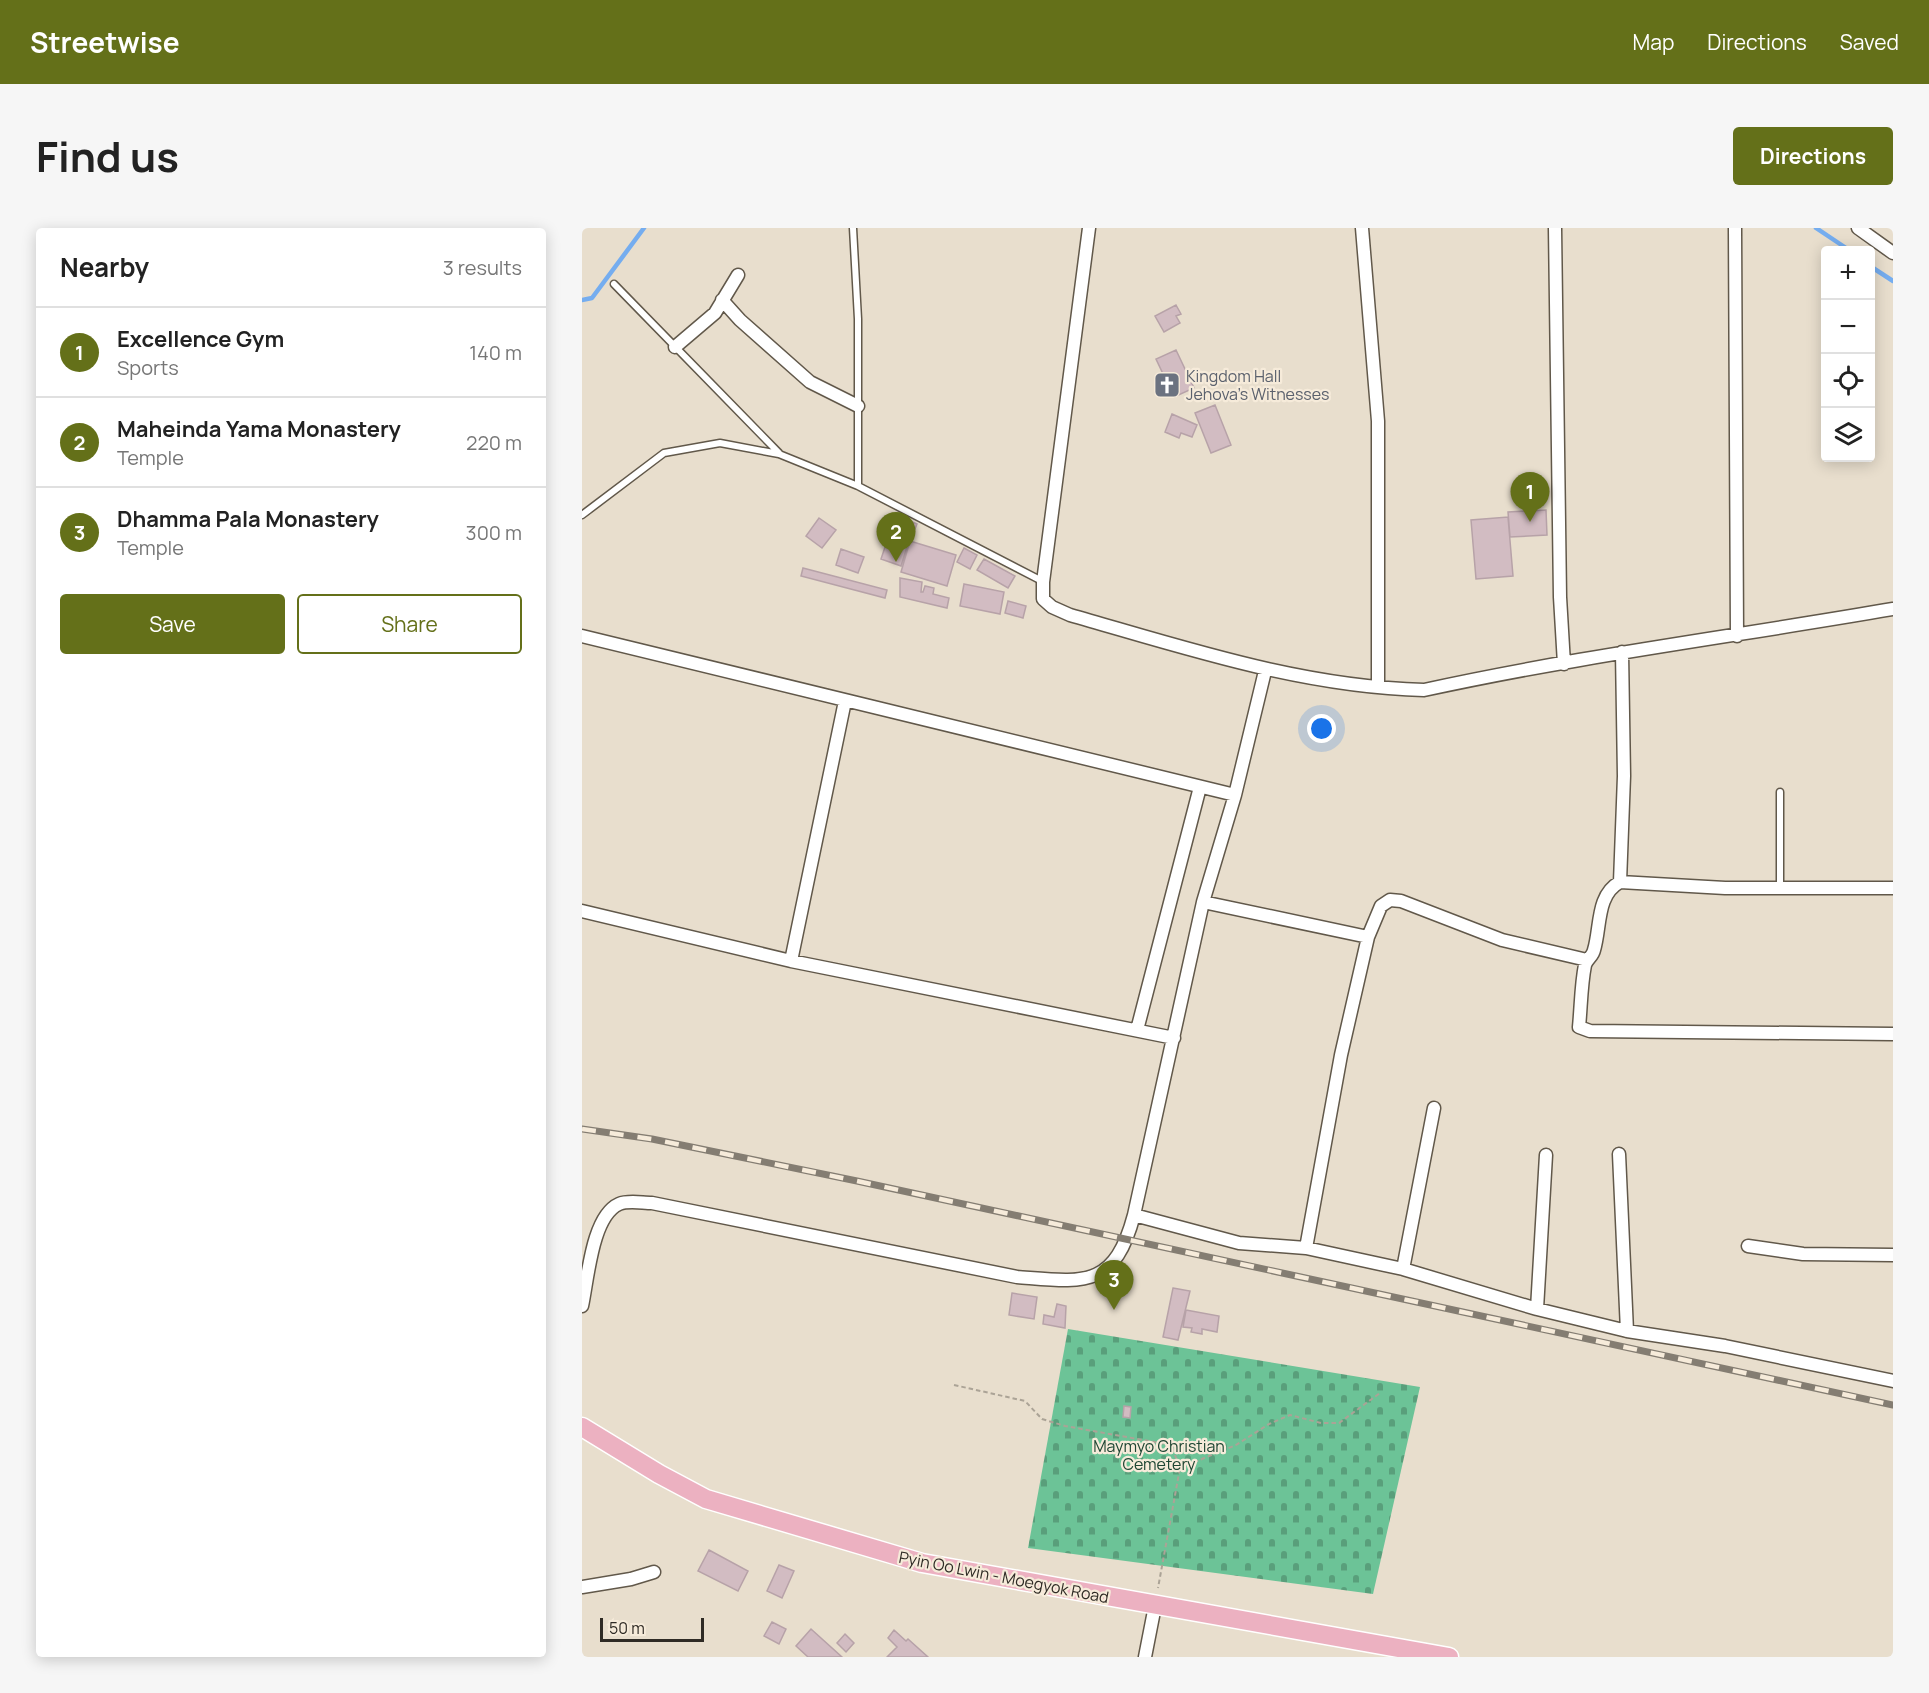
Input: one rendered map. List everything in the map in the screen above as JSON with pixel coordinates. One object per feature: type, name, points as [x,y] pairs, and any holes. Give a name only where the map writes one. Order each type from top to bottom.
[{"type":"main road","name":"Pyin Oo Lwin - Moegyok Road","points":[[582,1427],[706,1499],[922,1563],[1449,1657]]},
{"type":"street","points":[[1089,228],[1043,582],[1043,599],[1052,607],[1070,615],[1265,671],[1378,687],[1424,690],[1622,652],[1737,636],[1893,609]]},
{"type":"street","points":[[1362,228],[1378,421],[1378,687]]},
{"type":"street","points":[[1555,228],[1560,597],[1564,664]]},
{"type":"street","points":[[1736,228],[1737,636]]},
{"type":"street","points":[[1858,228],[1893,253]]},
{"type":"street","points":[[675,347],[707,321],[738,275]]},
{"type":"street","points":[[722,300],[740,320],[810,382],[858,406]]},
{"type":"street","points":[[582,636],[1235,795]]},
{"type":"street","points":[[1620,882],[1624,776],[1622,652]]},
{"type":"street","points":[[582,1306],[599,1227],[607,1212],[622,1203],[652,1203],[1017,1277],[1077,1282],[1095,1276],[1114,1263],[1127,1240],[1134,1215],[1203,902],[1235,795],[1265,671]]},
{"type":"street","points":[[791,961],[845,701]]},
{"type":"street","points":[[1137,1030],[1200,787]]},
{"type":"street","points":[[1893,888],[1725,888],[1620,882],[1612,886],[1606,896],[1598,919],[1594,952],[1587,960],[1579,1027],[1590,1031],[1893,1034]]},
{"type":"street","points":[[1306,1248],[1341,1056],[1368,937],[1381,906],[1390,900],[1401,901],[1502,940],[1587,960]]},
{"type":"street","points":[[1203,902],[1368,937]]},
{"type":"street","points":[[582,911],[791,961],[1174,1038]]},
{"type":"street","points":[[1403,1269],[1434,1108]]},
{"type":"street","points":[[1619,1154],[1627,1331]]},
{"type":"street","points":[[1537,1309],[1546,1155]]},
{"type":"street","points":[[1134,1215],[1239,1243],[1306,1248],[1403,1269],[1537,1309],[1627,1331],[1725,1346],[1893,1381]]},
{"type":"street","points":[[1748,1246],[1803,1254],[1893,1255]]},
{"type":"street","points":[[582,1587],[654,1572]]},
{"type":"street","points":[[1144,1657],[1155,1606]]},
{"type":"lane","points":[[853,228],[858,486]]},
{"type":"lane","points":[[614,284],[779,454]]},
{"type":"lane","points":[[582,514],[664,453],[720,443],[779,454],[858,486],[1043,582]]},
{"type":"lane","points":[[1780,792],[1780,887]]},
{"type":"path","points":[[954,1385],[1025,1401],[1042,1419],[1171,1445],[1180,1468],[1155,1606]]},
{"type":"path","points":[[1180,1468],[1236,1445],[1269,1424],[1290,1415],[1321,1423],[1339,1423],[1380,1392]]},
{"type":"green space","name":"Maymyo Christian Cemetery","points":[[1068,1329],[1420,1387],[1373,1594],[1028,1548]]},
{"type":"building","points":[[1176,305],[1181,314],[1176,316],[1180,323],[1164,332],[1155,316]]},
{"type":"building","points":[[1176,350],[1194,388],[1174,397],[1156,359]]},
{"type":"building","points":[[1215,405],[1231,445],[1211,453],[1195,413]]},
{"type":"building","points":[[1172,414],[1197,425],[1192,437],[1181,433],[1179,438],[1165,432]]},
{"type":"building","points":[[1546,510],[1547,535],[1510,537],[1508,512]]},
{"type":"building","points":[[1508,517],[1513,576],[1476,579],[1471,520]]},
{"type":"building","points":[[819,518],[836,530],[822,548],[806,536]]},
{"type":"building","points":[[905,519],[917,524],[912,536],[898,531],[896,537],[885,532],[890,520],[902,525]]},
{"type":"building","points":[[887,541],[907,547],[901,566],[881,559]]},
{"type":"building","points":[[910,541],[956,555],[947,586],[901,572]]},
{"type":"building","points":[[964,548],[977,555],[970,569],[957,562]]},
{"type":"building","points":[[841,549],[864,557],[858,573],[836,565]]},
{"type":"building","points":[[984,559],[1015,576],[1008,588],[977,570]]},
{"type":"building","points":[[803,568],[887,590],[885,598],[801,576]]},
{"type":"building","points":[[900,578],[922,582],[921,592],[925,586],[934,588],[933,594],[949,598],[947,608],[900,597]]},
{"type":"building","points":[[964,584],[1004,592],[1000,614],[960,606]]},
{"type":"building","points":[[1008,601],[1026,606],[1023,618],[1005,613]]},
{"type":"building","points":[[1173,1288],[1190,1291],[1178,1340],[1163,1337]]},
{"type":"building","points":[[1012,1293],[1037,1297],[1034,1319],[1009,1315]]},
{"type":"building","points":[[1057,1304],[1066,1306],[1065,1328],[1043,1324],[1044,1315],[1054,1317]]},
{"type":"building","points":[[1186,1310],[1219,1316],[1217,1332],[1202,1329],[1202,1334],[1191,1332],[1192,1328],[1183,1327]]},
{"type":"building","points":[[1124,1406],[1131,1407],[1130,1418],[1123,1417]]},
{"type":"building","points":[[709,1550],[748,1571],[738,1591],[698,1571]]},
{"type":"building","points":[[779,1565],[794,1571],[782,1598],[767,1591]]},
{"type":"building","points":[[772,1622],[786,1629],[779,1644],[764,1636]]},
{"type":"building","points":[[811,1629],[842,1657],[808,1657],[796,1646]]},
{"type":"building","points":[[894,1630],[928,1657],[887,1657],[897,1647],[888,1638]]},
{"type":"building","points":[[845,1634],[854,1643],[846,1652],[837,1643]]},
{"type":"waterway","points":[[582,300],[592,298],[644,228]]},
{"type":"waterway","points":[[1816,228],[1843,246]]},
{"type":"waterway","points":[[1875,269],[1893,281]]},
{"type":"railway","points":[[582,1129],[652,1139],[857,1181],[1893,1405]]},
{"type":"place","name":"Kingdom Hall Jehova's Witnesses","points":[[1167,385]]},
{"type":"place","name":"Excellence Gym","points":[[1530,522]]},
{"type":"place","name":"Maheinda Yama Monastery","points":[[896,562]]},
{"type":"place","name":"Dhamma Pala Monastery","points":[[1114,1310]]}]
